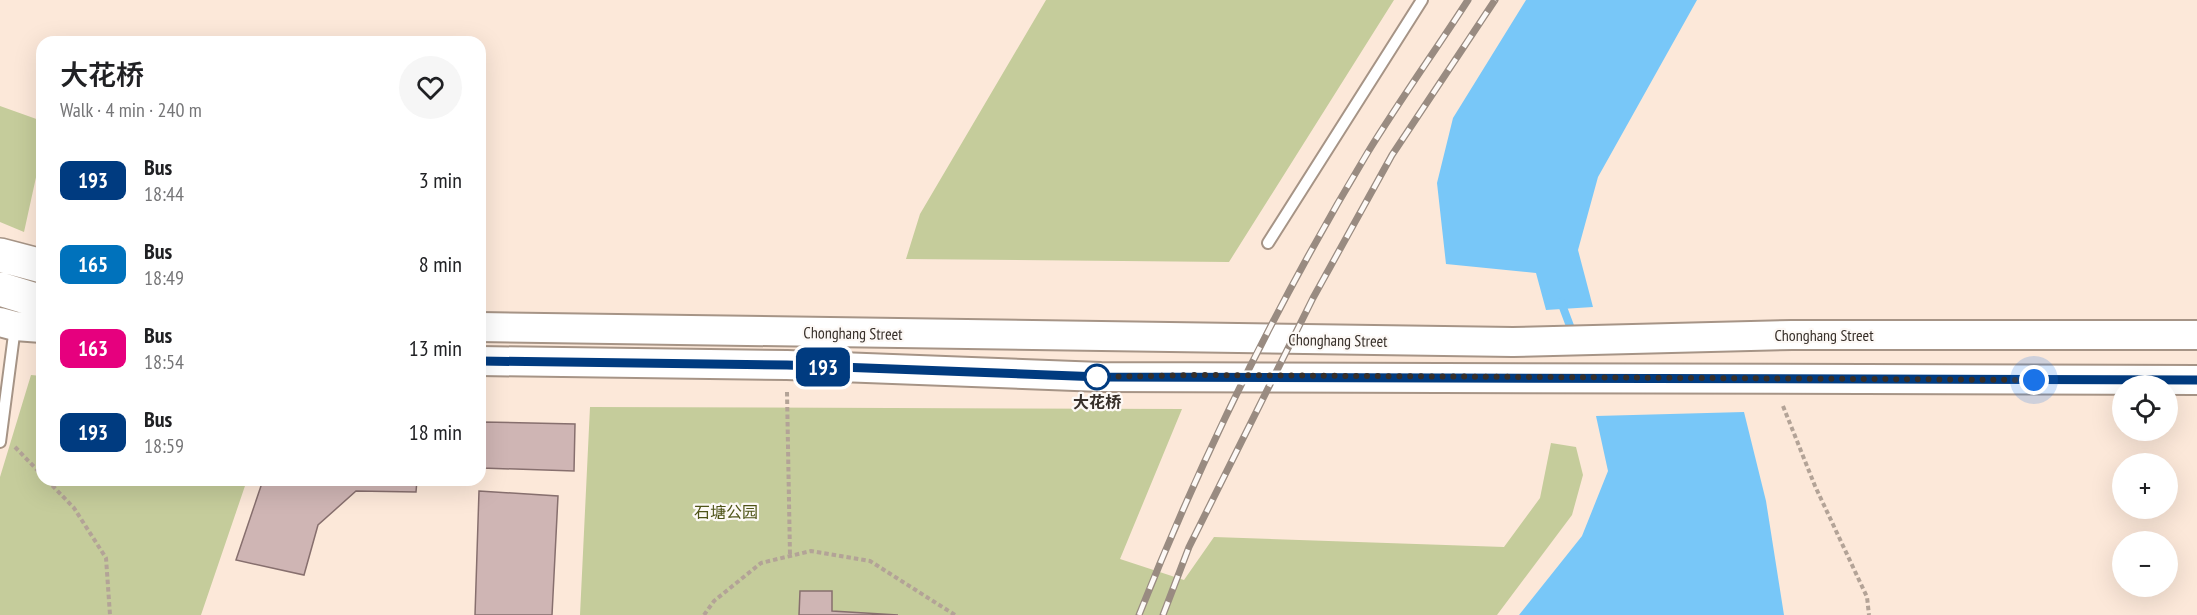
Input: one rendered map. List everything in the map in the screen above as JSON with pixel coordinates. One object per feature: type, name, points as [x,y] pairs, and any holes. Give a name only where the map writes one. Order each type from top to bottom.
[{"type":"highway","points":[[0,255],[36,264]]},
{"type":"highway","points":[[0,289],[36,300]]},
{"type":"main road","points":[[0,242],[36,252]]},
{"type":"main road","name":"Chonghang Street","points":[[486,327],[1513,342],[1772,335],[2197,335]]},
{"type":"main road","name":"Chonghang Street","points":[[486,361],[787,365],[1090,377],[2197,380]]},
{"type":"lane","points":[[1268,243],[1422,0]]},
{"type":"lane","points":[[1,438],[19,326]]},
{"type":"path","points":[[787,365],[790,556]]},
{"type":"path","points":[[1772,379],[1815,486],[1867,597],[1869,615]]},
{"type":"path","points":[[1,438],[36,470]]},
{"type":"path","points":[[53,486],[74,508],[106,558],[110,615]]},
{"type":"path","points":[[704,615],[714,601],[761,563],[811,551],[870,561],[955,615]]},
{"type":"green space","points":[[1046,0],[1394,0],[1229,262],[906,259],[920,214]]},
{"type":"green space","points":[[0,106],[36,119],[36,177],[24,232],[0,222]]},
{"type":"green space","points":[[31,375],[36,375],[36,486],[245,486],[201,615],[0,615],[0,477]]},
{"type":"green space","name":"石塘公园","points":[[590,407],[1182,409],[1120,559],[1184,580],[1214,537],[1504,547],[1540,498],[1551,443],[1576,447],[1583,475],[1572,515],[1497,615],[580,615]]},
{"type":"water","points":[[1526,0],[1697,0],[1598,177],[1578,250],[1593,307],[1546,310],[1536,273],[1446,264],[1437,183],[1453,118]]},
{"type":"water","points":[[1744,412],[1766,501],[1784,615],[1519,615],[1582,536],[1608,471],[1596,416]]},
{"type":"building","points":[[486,422],[575,424],[574,471],[486,468]]},
{"type":"building","points":[[261,486],[416,486],[416,492],[356,491],[318,525],[304,575],[236,560]]},
{"type":"building","points":[[479,491],[558,496],[552,615],[475,615]]},
{"type":"building","points":[[800,591],[832,591],[832,611],[898,615],[799,615]]},
{"type":"waterway","points":[[1561,302],[1570,326]]},
{"type":"railway","points":[[1139,615],[1189,496],[1273,321],[1368,152],[1468,0]]},
{"type":"railway","points":[[1163,615],[1189,547],[1313,298],[1392,155],[1495,0]]},
{"type":"bus line","name":"193","points":[[486,361],[787,365],[993,375],[1101,377],[1199,375],[2197,380]]},
{"type":"place","name":"大花桥","points":[[1097,377]]},
{"type":"route","points":[[1097,377],[1199,375],[2034,380]]}]
